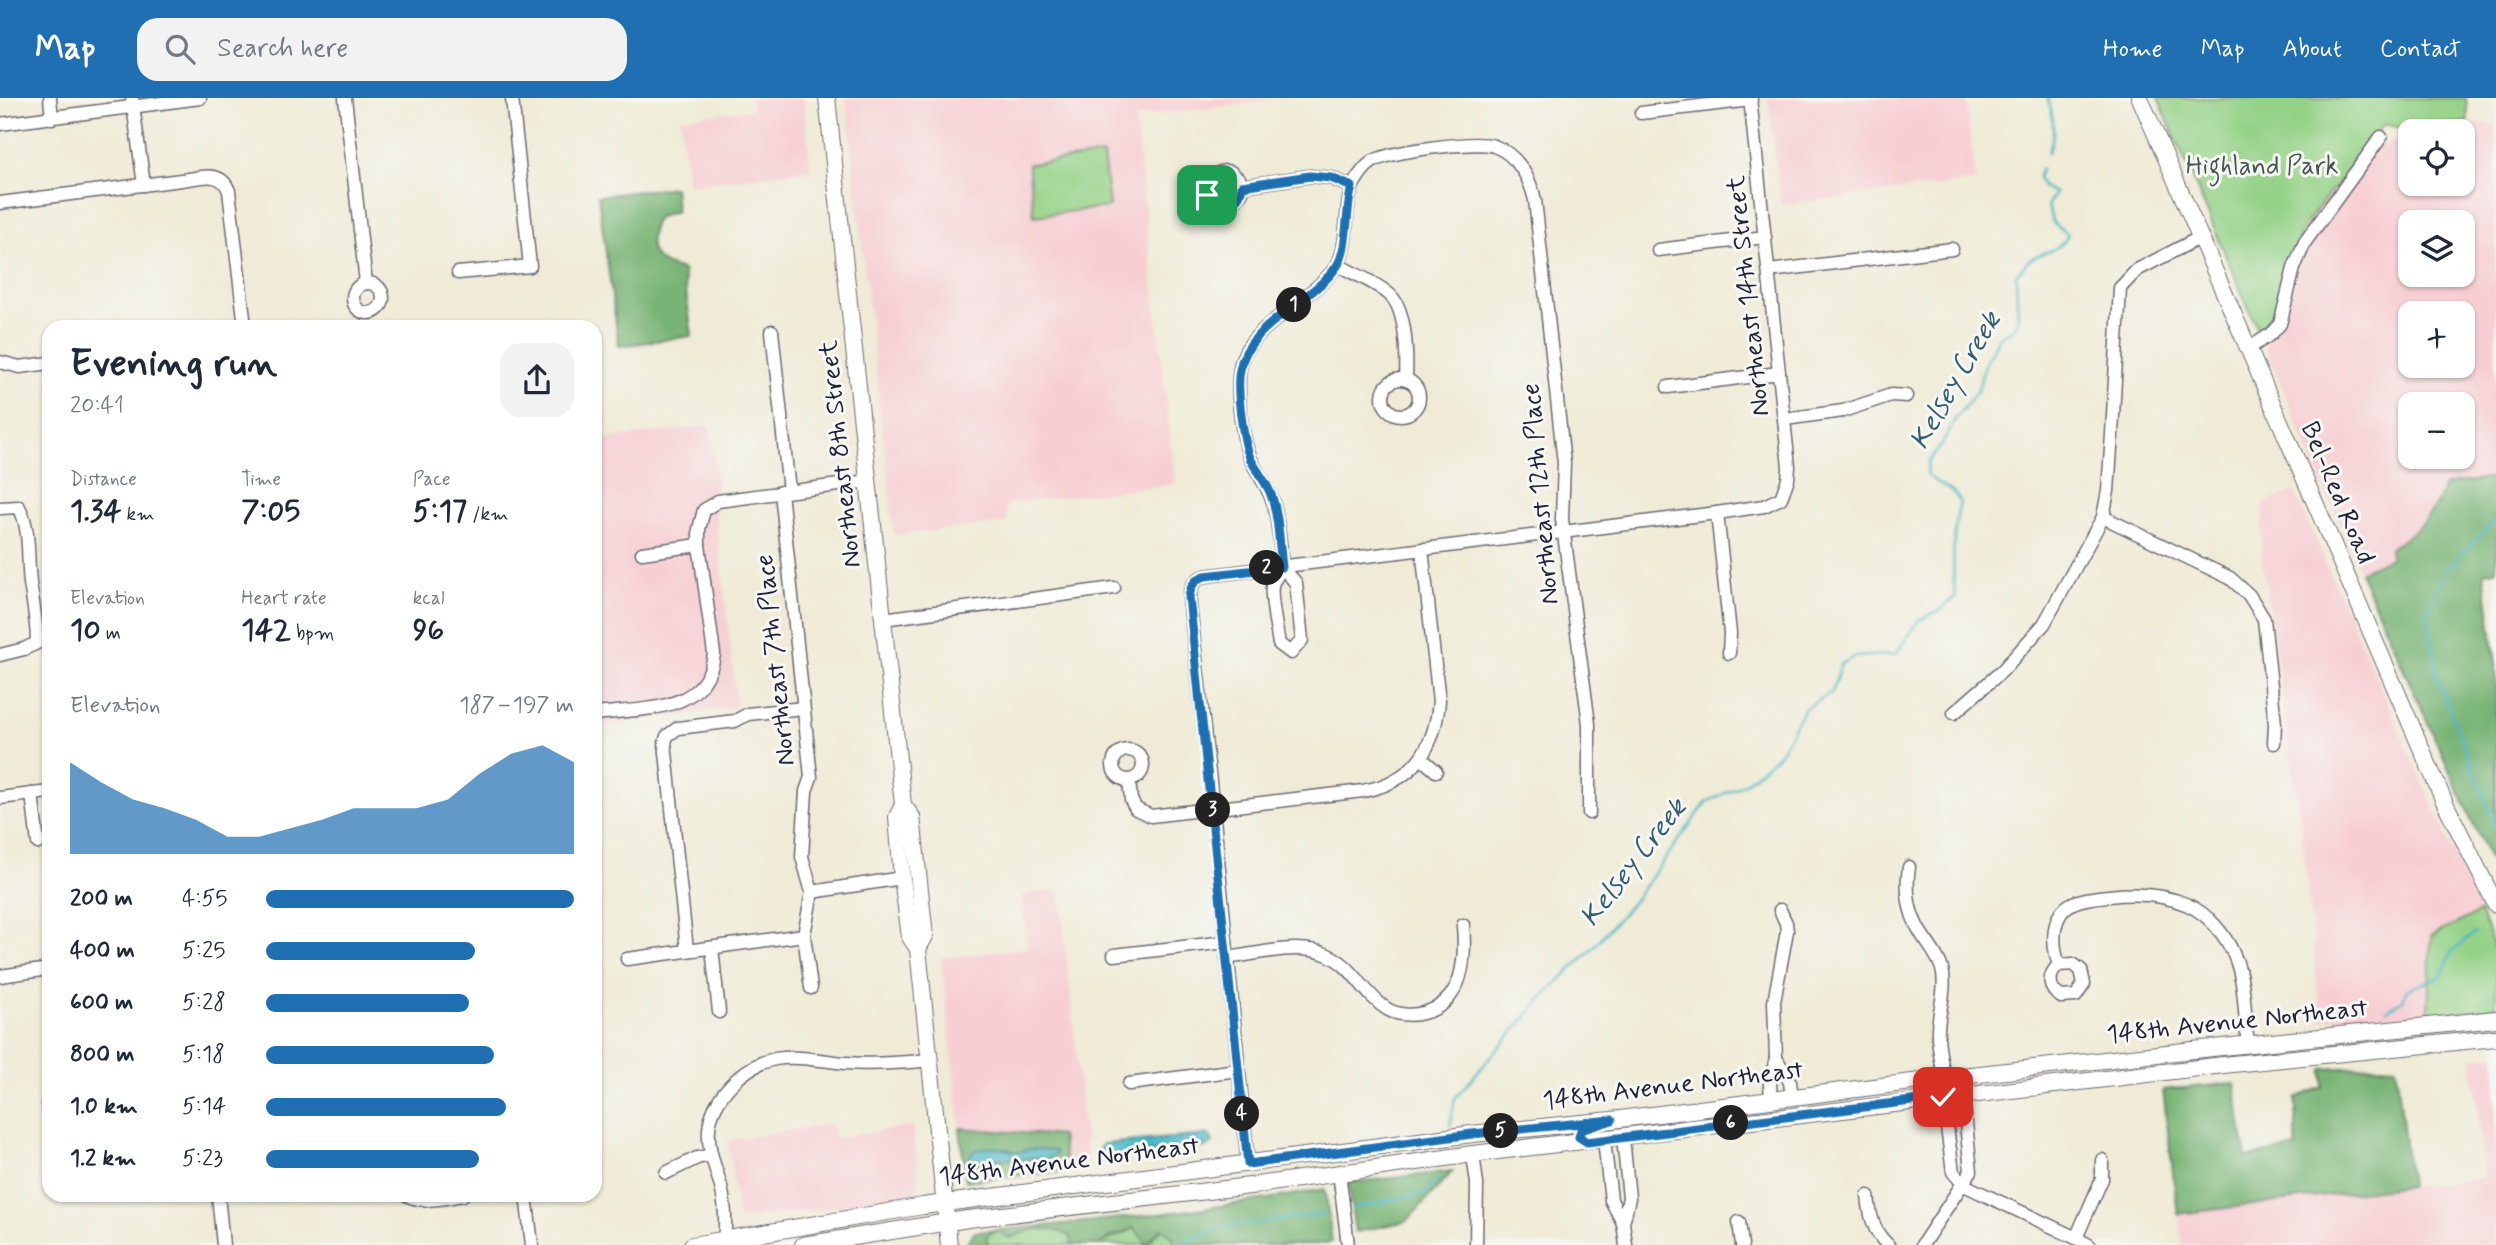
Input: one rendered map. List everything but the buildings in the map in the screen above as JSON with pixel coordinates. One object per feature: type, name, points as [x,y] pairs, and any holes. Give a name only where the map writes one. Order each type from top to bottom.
[{"type":"main road","name":"Northeast 8th Street","points":[[827,98],[903,805],[912,817],[925,936],[918,950]]},
{"type":"main road","name":"Bel-Red Road","points":[[2140,98],[2444,801],[2496,905]]},
{"type":"main road","name":"Northeast 8th Street","points":[[903,805],[897,817],[902,878],[909,937],[918,950],[949,1245]]},
{"type":"main road","name":"148th Avenue Northeast","points":[[692,1245],[724,1240],[753,1240],[944,1203],[1472,1134],[1612,1120],[1944,1078],[2496,1019]]},
{"type":"main road","name":"148th Avenue Northeast","points":[[803,1245],[947,1222],[1791,1115],[2232,1064],[2496,1038]]},
{"type":"main road","points":[[2232,1064],[2265,1056],[2268,1050],[2267,1042]]},
{"type":"main road","points":[[1791,1115],[1836,1103],[1841,1098],[1836,1092]]},
{"type":"main road","points":[[1587,1142],[1579,1137],[1581,1130],[1612,1120]]},
{"type":"main road","points":[[1159,1197],[1151,1193],[1153,1184],[1201,1171]]},
{"type":"street","points":[[50,98],[52,118]]},
{"type":"street","points":[[0,124],[52,118],[133,103],[200,98]]},
{"type":"street","points":[[345,98],[366,283]]},
{"type":"street","points":[[458,273],[530,266],[512,98]]},
{"type":"street","points":[[1641,113],[1750,99]]},
{"type":"street","name":"Northeast 14th Street","points":[[1717,513],[1775,502],[1785,489],[1789,467],[1750,99]]},
{"type":"street","points":[[133,103],[144,185]]},
{"type":"street","points":[[2248,349],[2271,334],[2280,324],[2294,268],[2305,242],[2381,137]]},
{"type":"street","name":"Northeast 12th Place","points":[[1352,187],[1371,162],[1387,155],[1478,143],[1494,146],[1505,152],[1531,183],[1564,463],[1564,532],[1589,724],[1589,813]]},
{"type":"street","points":[[1242,186],[1310,176],[1331,178],[1352,187],[1347,201],[1343,248],[1338,265],[1252,341],[1243,356],[1239,373],[1244,435],[1250,458],[1270,493],[1282,567],[1296,583],[1302,640],[1291,653],[1279,644],[1272,587],[1282,567]]},
{"type":"street","points":[[0,203],[216,177],[225,181],[228,186],[242,320]]},
{"type":"street","points":[[1658,250],[1765,237]]},
{"type":"street","points":[[1954,713],[2002,671],[2044,624],[2103,517],[2108,491],[2120,288],[2137,270],[2199,238]]},
{"type":"street","points":[[1769,271],[1952,249]]},
{"type":"street","points":[[1338,265],[1389,294],[1395,301],[1401,313],[1406,380]]},
{"type":"street","name":"Northeast 7th Place","points":[[772,331],[811,777],[806,791],[802,857],[812,892],[804,935],[811,988]]},
{"type":"street","points":[[0,363],[20,367],[42,364]]},
{"type":"street","points":[[1668,387],[1779,373]]},
{"type":"street","points":[[1785,419],[1852,409],[1891,395],[1906,396]]},
{"type":"street","points":[[602,712],[667,706],[691,696],[704,684],[714,653],[699,529],[704,510],[711,503],[869,481]]},
{"type":"street","points":[[0,508],[19,508],[25,518],[37,643],[0,655]]},
{"type":"street","points":[[1248,1164],[1190,606],[1191,589],[1197,579],[1717,513],[1730,633],[1729,653]]},
{"type":"street","points":[[2103,517],[2230,578],[2249,595],[2264,619],[2275,724],[2274,743]]},
{"type":"street","points":[[642,553],[699,545]]},
{"type":"street","points":[[1129,780],[1136,809],[1151,816],[1380,788],[1397,781],[1421,758],[1437,720],[1438,701],[1422,549]]},
{"type":"street","points":[[883,619],[1114,588]]},
{"type":"street","points":[[687,950],[665,743],[672,731],[678,728],[735,721],[748,714],[803,708]]},
{"type":"street","points":[[1421,758],[1436,771]]},
{"type":"street","points":[[0,798],[42,793]]},
{"type":"street","points":[[32,794],[38,843]]},
{"type":"street","points":[[1909,867],[1906,884],[1912,914],[1941,968],[1944,989],[1938,1030],[1944,1078]]},
{"type":"street","points":[[812,892],[902,878]]},
{"type":"street","points":[[2059,965],[2055,928],[2059,916],[2074,903],[2085,899],[2146,894],[2169,898],[2189,906],[2220,930],[2234,954],[2240,974],[2248,1044]]},
{"type":"street","points":[[1771,1099],[1770,1084],[1776,1058],[1774,1002],[1787,931],[1780,911]]},
{"type":"street","points":[[1227,958],[1301,949],[1328,955],[1352,972],[1389,1011],[1416,1015],[1439,1006],[1460,982],[1465,948],[1463,925]]},
{"type":"street","points":[[627,959],[804,935]]},
{"type":"street","points":[[1114,955],[1226,942]]},
{"type":"street","points":[[712,948],[719,1012]]},
{"type":"street","points":[[0,976],[42,970]]},
{"type":"street","points":[[1776,1058],[1790,1082],[1792,1097]]},
{"type":"street","points":[[724,1240],[722,1189],[711,1155],[709,1129],[716,1106],[731,1083],[774,1059],[889,1064],[930,1060]]},
{"type":"street","points":[[1129,1084],[1238,1070]]},
{"type":"street","points":[[1922,1245],[1971,1171],[1963,1095]]},
{"type":"street","points":[[1943,1097],[1953,1172],[1964,1185],[2089,1245]]},
{"type":"street","points":[[1623,1137],[1629,1198],[1623,1223]]},
{"type":"street","points":[[1604,1140],[1611,1200],[1623,1223],[1626,1245]]},
{"type":"street","points":[[1473,1154],[1477,1184],[1476,1245]]},
{"type":"street","points":[[666,1173],[697,1158],[711,1155]]},
{"type":"street","points":[[2076,1238],[2102,1179],[2102,1160]]},
{"type":"street","points":[[1339,1172],[1348,1245]]},
{"type":"street","points":[[1868,1196],[1871,1217],[1879,1237],[1888,1245]]},
{"type":"street","points":[[219,1202],[223,1245]]},
{"type":"street","points":[[527,1202],[531,1245]]},
{"type":"street","points":[[1739,1222],[1742,1245]]},
{"type":"shaded area","points":[[751,98],[803,98],[811,170],[688,185],[680,118],[752,109]]},
{"type":"shaded area","points":[[846,98],[1293,98],[1135,117],[1175,484],[1006,504],[1007,523],[894,535]]},
{"type":"shaded area","points":[[1768,98],[1966,98],[1976,181],[1781,205]]},
{"type":"shaded area","points":[[2496,124],[2496,478],[2445,485],[2439,502],[2414,532],[2390,548],[2390,558],[2360,572],[2257,328],[2272,322],[2283,280],[2303,228],[2363,150],[2398,140],[2398,196],[2475,196],[2475,125]]},
{"type":"shaded area","points":[[709,426],[717,481],[716,515],[737,707],[602,726],[602,439]]},
{"type":"shaded area","points":[[2294,491],[2480,912],[2431,936],[2428,1014],[2321,1020],[2301,826],[2261,553],[2263,504]]},
{"type":"shaded area","points":[[1060,890],[1088,1169],[1067,1171],[1061,1136],[960,1128],[941,958],[1027,948],[1022,895]]},
{"type":"shaded area","points":[[2496,1054],[2496,1245],[2182,1245],[2163,1090],[2235,1083],[2253,1205],[2484,1178],[2472,1057]]},
{"type":"shaded area","points":[[832,1124],[834,1138],[913,1126],[919,1185],[913,1196],[738,1220],[728,1140]]},
{"type":"green space","name":"Highland Park","points":[[2158,98],[2466,98],[2468,119],[2398,119],[2398,127],[2384,124],[2303,228],[2283,280],[2272,322],[2257,328]]},
{"type":"green space","points":[[1103,155],[1109,207],[1034,216],[1028,164]]},
{"type":"green space","points":[[674,187],[676,211],[657,218],[651,246],[653,253],[663,263],[683,270],[692,336],[619,346],[598,196]]},
{"type":"green space","points":[[2496,478],[2496,571],[2484,572],[2496,666],[2496,874],[2360,572],[2390,558],[2390,548],[2408,536],[2430,514],[2444,485]]},
{"type":"green space","points":[[2480,912],[2496,952],[2496,1008],[2428,1014],[2431,936]]},
{"type":"green space","points":[[2396,1067],[2410,1186],[2178,1214],[2163,1090],[2235,1083],[2246,1157],[2296,1148],[2296,1098],[2323,1087],[2323,1069]]},
{"type":"green space","points":[[960,1128],[1061,1136],[1067,1171],[966,1181]]},
{"type":"green space","points":[[1453,1171],[1407,1221],[1355,1232],[1348,1183]]},
{"type":"green space","points":[[1325,1189],[1332,1242],[1311,1245],[1173,1245],[1173,1237],[1162,1228],[1147,1244],[1134,1228],[1098,1245],[1072,1245],[1071,1236],[1047,1229],[1033,1230],[1009,1238],[999,1231],[990,1233],[986,1237],[988,1245],[969,1245],[968,1240],[975,1232],[1194,1210]]},
{"type":"green space","points":[[1052,1228],[1072,1236],[1072,1245],[988,1245],[986,1237],[999,1231],[1009,1238],[1032,1229]]},
{"type":"green space","points":[[1135,1228],[1162,1228],[1173,1237],[1173,1245],[1098,1245]]},
{"type":"water","points":[[1206,1135],[1211,1137],[1213,1143],[1206,1147],[1107,1158],[1100,1154],[1103,1144]]},
{"type":"water","points":[[994,1147],[1021,1152],[1029,1149],[1054,1150],[1056,1154],[1050,1158],[989,1159],[975,1164],[969,1161],[975,1151]]},
{"type":"waterway","name":"Kelsey Creek","points":[[2047,98],[2053,125],[2048,152]]},
{"type":"waterway","name":"Kelsey Creek","points":[[1450,1125],[1455,1098],[1547,993],[1589,952],[1632,903],[1707,802],[1744,784],[1779,754],[1804,709],[1832,692],[1841,664],[1855,657],[1896,654],[1919,620],[1940,610],[1955,597],[1953,549],[1960,502],[1953,493],[1927,474],[1928,463],[1943,443],[1955,419],[1978,390],[1985,364],[2000,336],[2012,330],[2018,321],[2016,275],[2029,261],[2057,247],[2068,235],[2052,222],[2048,205],[2055,193],[2043,187],[2038,178],[2041,169]]},
{"type":"waterway","points":[[2496,520],[2448,568],[2427,612],[2438,680],[2496,827]]},
{"type":"waterway","points":[[2387,1010],[2403,1000],[2407,990],[2442,976],[2452,951],[2475,933]]},
{"type":"waterway","name":"Kelsey Creek","points":[[1352,1209],[1425,1193],[1439,1179]]},
{"type":"waterway","name":"Kelsey Creek","points":[[1173,1245],[1223,1227],[1326,1214]]},
{"type":"route","points":[[1207,195],[1209,203],[1220,208],[1239,197],[1242,186],[1310,176],[1331,178],[1352,187],[1347,201],[1343,248],[1338,265],[1252,341],[1243,356],[1239,373],[1244,435],[1250,458],[1270,493],[1275,509],[1282,567],[1205,576],[1193,583],[1189,597],[1248,1164],[1472,1134],[1612,1120],[1581,1130],[1579,1137],[1587,1142],[1943,1097]]}]
